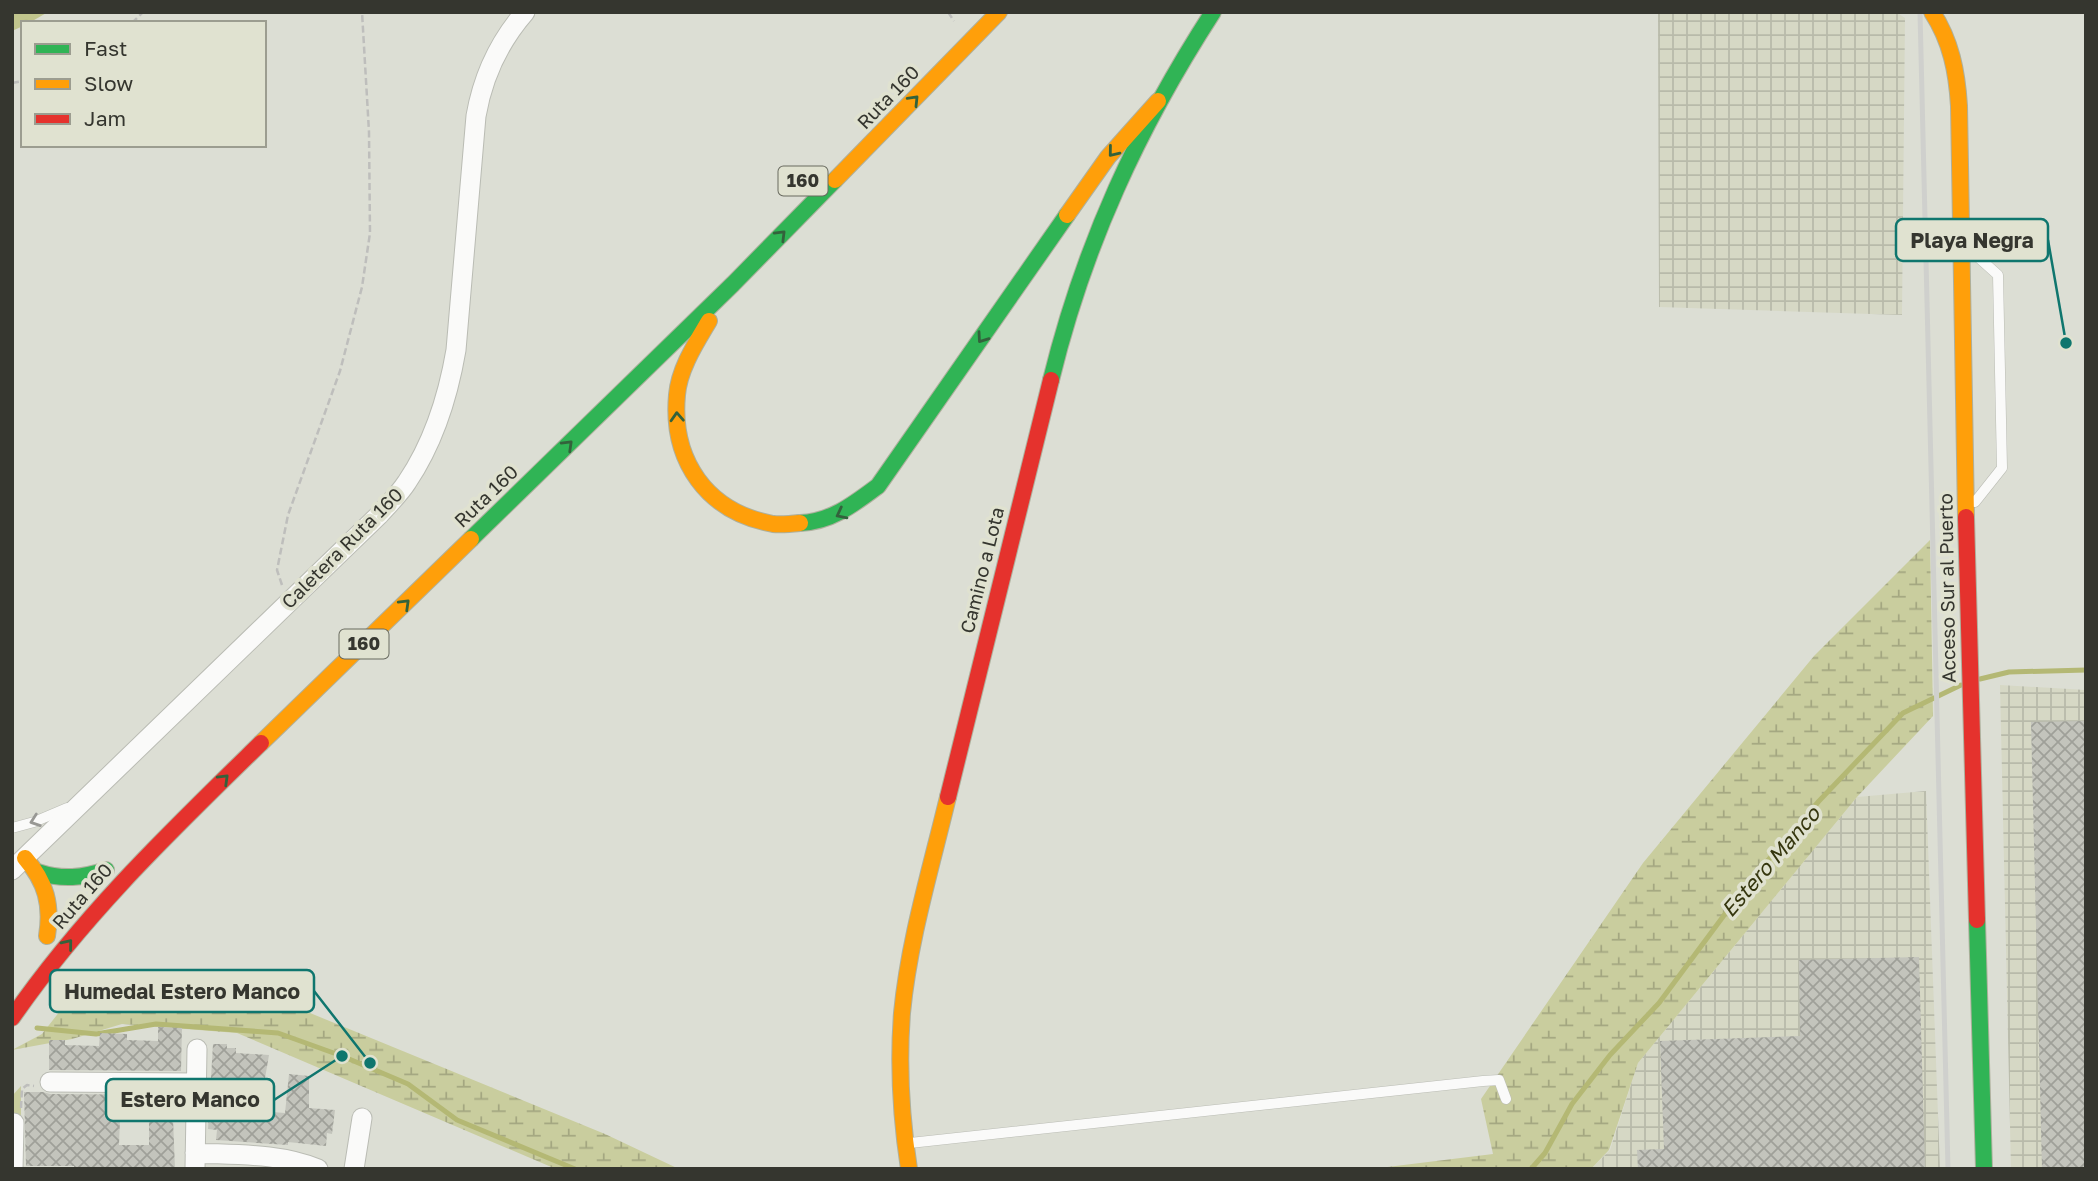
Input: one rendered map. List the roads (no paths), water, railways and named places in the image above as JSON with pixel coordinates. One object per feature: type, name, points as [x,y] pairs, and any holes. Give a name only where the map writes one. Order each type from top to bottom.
[{"type":"main road","name":"Ruta 160","points":[[12,1018],[69,942],[158,844],[733,284],[999,12]]},
{"type":"main road","name":"Camino a Lota","points":[[909,1169],[899,1064],[902,1004],[912,946],[1071,304],[1110,198],[1137,139],[1213,12]]},
{"type":"main road","name":"Acceso Sur al Puerto","points":[[1932,12],[1952,49],[1960,121],[1970,701],[1984,1169]]},
{"type":"main road","points":[[733,284],[696,343],[680,381],[677,425],[689,467],[714,499],[740,515],[789,526],[831,519],[856,506],[877,486],[1102,166],[1158,100]]},
{"type":"main road","name":"Ruta 160","points":[[23,863],[49,877],[69,879],[92,875],[110,866],[88,890]]},
{"type":"main road","name":"Ruta 160","points":[[23,863],[45,885],[49,899],[50,923],[44,940],[63,918]]},
{"type":"street","name":"Caletera Ruta 160","points":[[23,863],[379,514],[407,483],[426,450],[450,385],[456,350],[480,95],[486,74],[502,42],[526,12]]},
{"type":"street","points":[[197,1049],[195,1161],[275,1158],[296,1161],[318,1169]]},
{"type":"street","points":[[50,1082],[196,1083]]},
{"type":"street","points":[[354,1169],[362,1118]]},
{"type":"street","points":[[13,1169],[14,1123]]},
{"type":"lane","points":[[1961,242],[1998,275],[2002,468],[1966,513]]},
{"type":"lane","points":[[12,828],[60,812],[100,787]]},
{"type":"lane","points":[[905,1143],[1499,1080],[1506,1099]]},
{"type":"waterway","name":"Estero Manco","points":[[1980,679],[2009,672],[2086,670]]},
{"type":"waterway","name":"Estero Manco","points":[[1531,1169],[1545,1153],[1572,1104],[1610,1055],[1659,1003],[1745,887],[1819,801],[1903,713],[1961,685]]},
{"type":"waterway","name":"Estero Manco","points":[[37,1028],[96,1034],[156,1024],[278,1033],[408,1084],[457,1120],[575,1169]]},
{"type":"railway","points":[[1920,12],[1948,1169]]},
{"type":"place","name":"Playa Negra","points":[[2066,343]]},
{"type":"place","name":"Estero Manco","points":[[342,1056]]},
{"type":"place","name":"Humedal Estero Manco","points":[[370,1063]]}]
